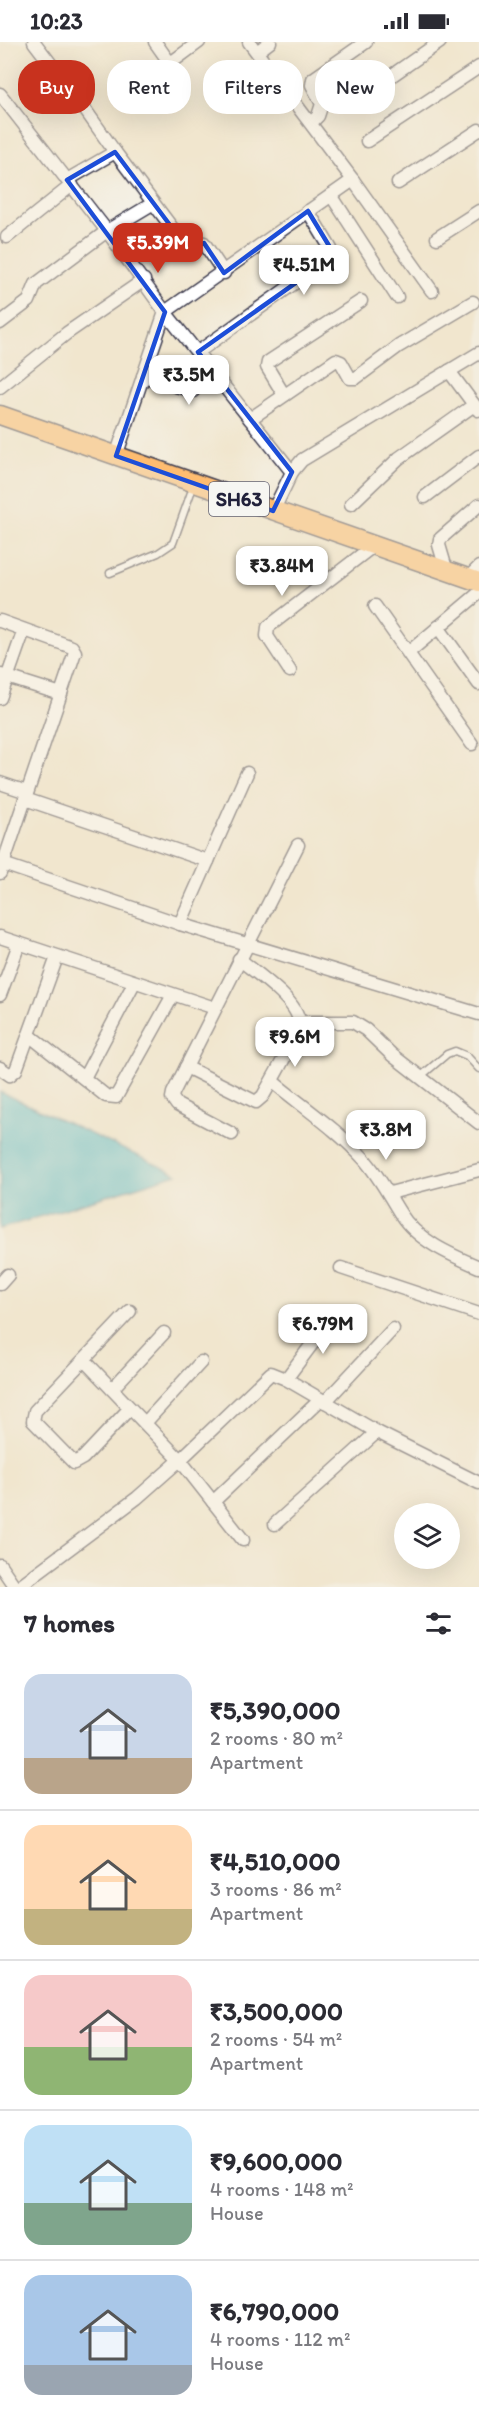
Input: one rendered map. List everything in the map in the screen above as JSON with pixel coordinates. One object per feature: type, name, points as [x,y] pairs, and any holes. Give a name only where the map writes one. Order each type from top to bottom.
[{"type":"main road","name":"SH63","points":[[0,416],[447,572],[476,580]]},
{"type":"street","points":[[34,42],[80,100],[152,204],[185,245],[204,243],[224,273]]},
{"type":"street","points":[[155,42],[167,59],[172,62],[200,42]]},
{"type":"street","points":[[270,42],[253,47],[353,180],[432,291]]},
{"type":"street","points":[[311,123],[318,116],[322,104],[312,85],[313,79],[366,42]]},
{"type":"street","points":[[395,73],[440,42]]},
{"type":"street","points":[[367,141],[479,67]]},
{"type":"street","points":[[0,94],[70,182],[144,280],[165,312],[292,472]]},
{"type":"street","points":[[398,183],[479,130]]},
{"type":"street","points":[[7,237],[70,182],[115,152]]},
{"type":"street","points":[[116,456],[165,312],[224,273],[353,180]]},
{"type":"street","points":[[332,195],[397,297]]},
{"type":"street","points":[[0,323],[32,298],[36,284],[107,231],[152,204]]},
{"type":"street","points":[[436,238],[479,211]]},
{"type":"street","points":[[198,352],[331,257],[331,249],[308,212]]},
{"type":"street","points":[[0,387],[67,333],[144,280]]},
{"type":"street","points":[[285,395],[267,367],[268,362],[361,301]]},
{"type":"street","points":[[250,419],[336,360],[341,362],[350,378],[356,378],[399,346],[473,302]]},
{"type":"street","points":[[273,512],[292,472],[314,451],[479,353]]},
{"type":"street","points":[[142,376],[192,391],[206,363]]},
{"type":"street","points":[[351,504],[399,458],[477,408],[449,371]]},
{"type":"street","points":[[425,497],[479,456]]},
{"type":"street","points":[[447,572],[439,545],[440,539],[479,505]]},
{"type":"street","points":[[290,671],[267,636],[268,627],[373,546]]},
{"type":"street","points":[[409,652],[438,627],[476,580]]},
{"type":"street","points":[[375,606],[472,744]]},
{"type":"street","points":[[0,621],[75,649],[1,867],[246,945],[479,1014]]},
{"type":"street","points":[[438,627],[479,684]]},
{"type":"street","points":[[0,698],[4,675],[24,630]]},
{"type":"street","points":[[4,675],[61,694]]},
{"type":"street","points":[[180,924],[247,773]]},
{"type":"street","points":[[0,783],[26,796],[208,861]]},
{"type":"street","points":[[232,1134],[174,1102],[173,1093],[298,845]]},
{"type":"street","points":[[0,937],[215,1008]]},
{"type":"street","points":[[0,995],[19,944]]},
{"type":"street","points":[[0,1068],[6,1073],[13,1074],[57,957]]},
{"type":"street","points":[[186,1067],[252,1101],[260,1100],[272,1081],[300,1022],[298,1016],[278,991],[239,959]]},
{"type":"street","points":[[84,1078],[134,983]]},
{"type":"street","points":[[29,1035],[106,1096],[116,1097],[173,995]]},
{"type":"street","points":[[300,1022],[353,1022],[366,1030],[420,1077],[478,1118]]},
{"type":"street","points":[[272,1081],[362,1156],[390,1193],[400,1214],[414,1230],[435,1245],[479,1267]]},
{"type":"street","points":[[390,1193],[479,1170]]},
{"type":"street","points":[[341,1268],[479,1314]]},
{"type":"street","points":[[130,1311],[32,1416],[34,1425],[74,1463],[83,1458],[130,1408]]},
{"type":"street","points":[[286,1379],[336,1312]]},
{"type":"street","points":[[213,1502],[322,1401],[393,1329]]},
{"type":"street","points":[[112,1389],[164,1333]]},
{"type":"street","points":[[84,1360],[180,1460],[243,1540]]},
{"type":"street","points":[[145,1423],[201,1362]]},
{"type":"street","points":[[0,1565],[17,1587],[89,1536],[180,1460],[267,1376],[276,1374],[377,1432],[479,1484]]},
{"type":"street","points":[[275,1524],[377,1432]]},
{"type":"lane","points":[[110,573],[158,553],[173,543],[195,484]]},
{"type":"lane","points":[[420,1077],[447,1054],[454,1051],[467,1056],[479,1069]]},
{"type":"highlighted area","points":[[115,152],[188,249],[204,243],[224,273],[308,211],[331,249],[328,260],[198,352],[292,472],[273,511],[116,456],[165,312],[67,180]]},
{"type":"water","points":[[0,1092],[177,1174],[0,1229]]}]
